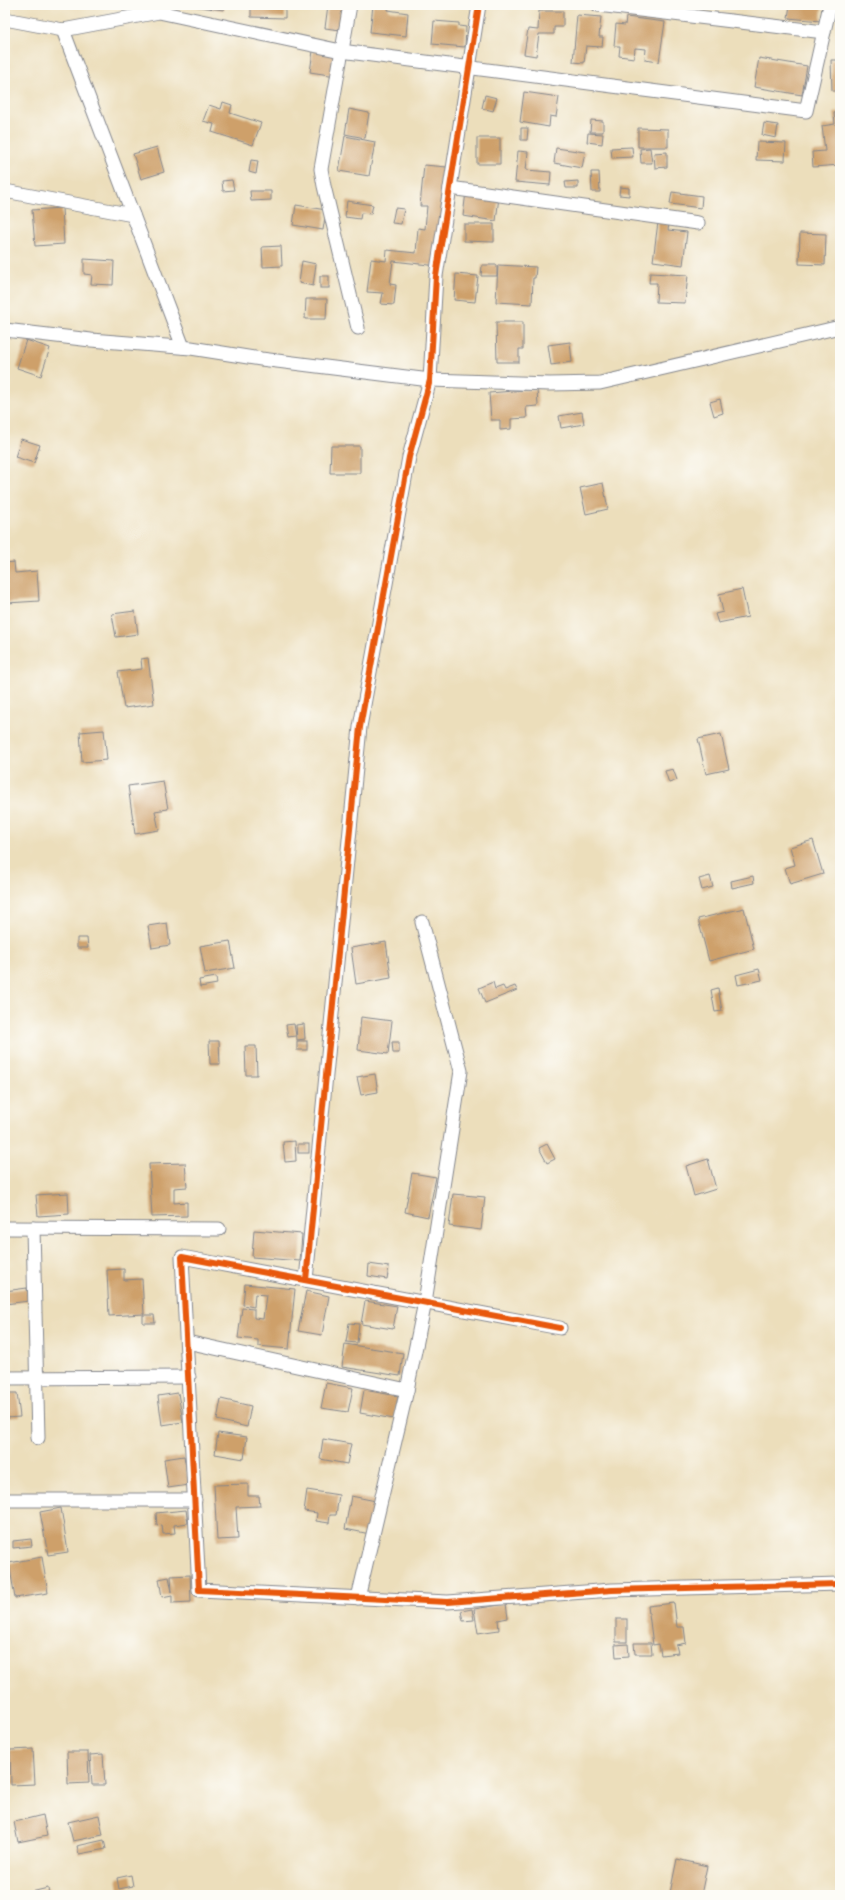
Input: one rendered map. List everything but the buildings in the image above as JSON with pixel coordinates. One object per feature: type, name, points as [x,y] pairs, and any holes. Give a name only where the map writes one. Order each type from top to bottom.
[{"type":"street","points":[[350,5],[321,169],[358,328]]},
{"type":"street","points":[[306,1280],[360,727],[409,457],[430,380],[436,276],[479,5]]},
{"type":"street","points":[[598,5],[824,32]]},
{"type":"street","points":[[5,19],[64,30],[158,12],[341,51],[806,111],[830,5]]},
{"type":"street","points":[[64,30],[183,347]]},
{"type":"street","points":[[450,188],[698,223]]},
{"type":"street","points":[[5,191],[133,214]]},
{"type":"street","points":[[5,330],[91,340],[183,347],[261,360],[430,380],[550,384],[600,383],[840,327]]},
{"type":"street","points":[[358,1598],[407,1390],[425,1302],[462,1072],[422,922]]},
{"type":"street","points":[[5,1228],[219,1228]]},
{"type":"street","points":[[33,1228],[38,1438]]},
{"type":"street","points":[[560,1328],[182,1257],[199,1590],[448,1602],[612,1590],[840,1584]]},
{"type":"street","points":[[187,1342],[407,1390]]},
{"type":"street","points":[[5,1378],[189,1377]]},
{"type":"street","points":[[5,1500],[195,1500]]},
{"type":"cycle path","points":[[306,1280],[360,727],[409,457],[430,380],[436,276],[479,5]]},
{"type":"cycle path","points":[[560,1328],[182,1257],[199,1590],[448,1602],[612,1590],[840,1584]]}]
